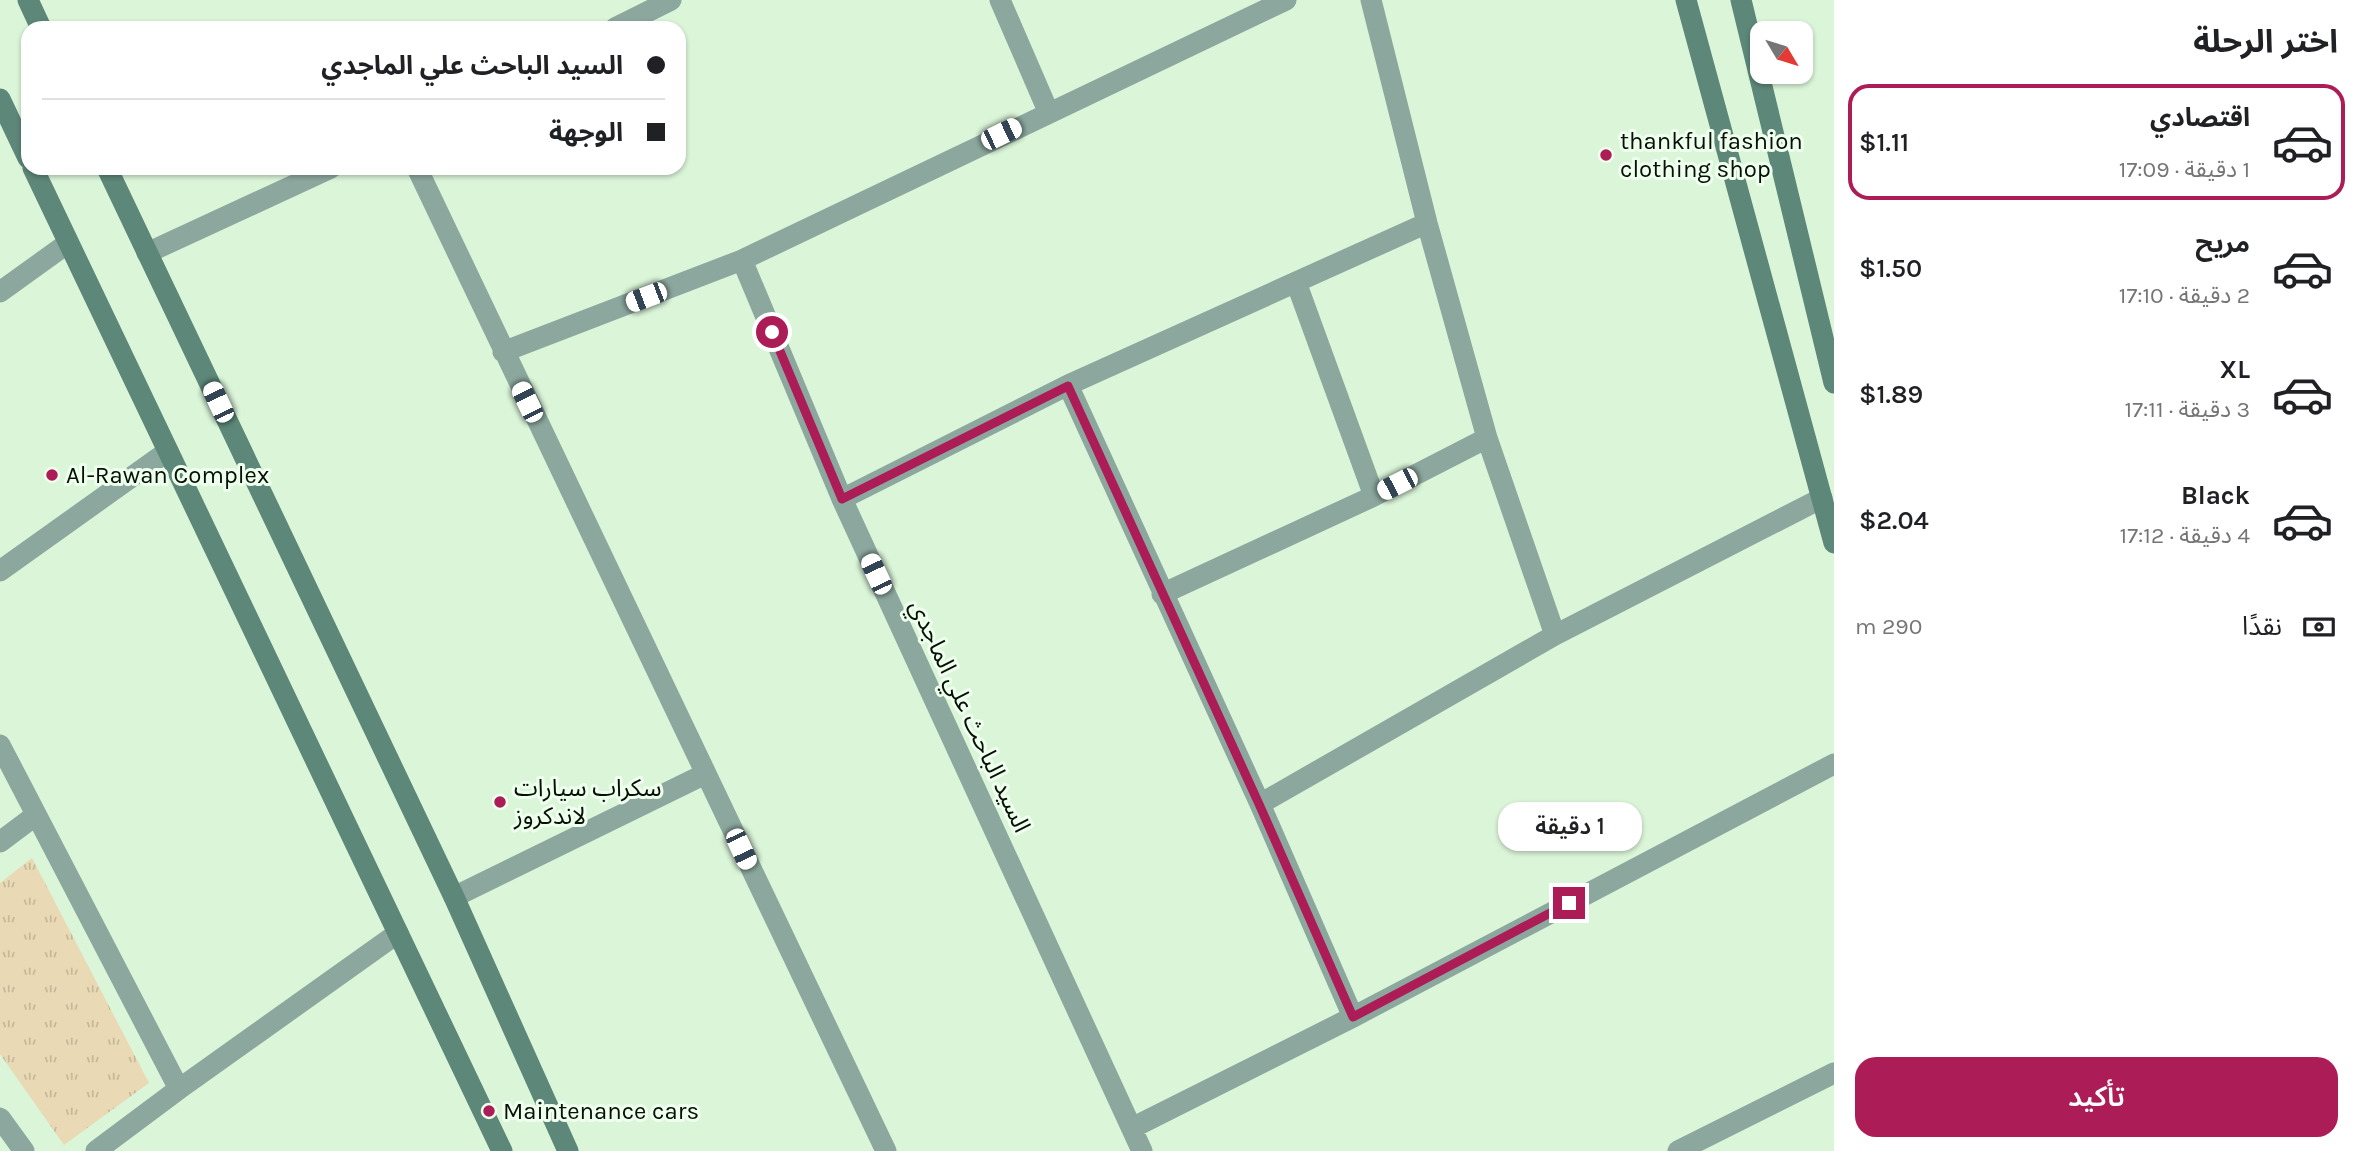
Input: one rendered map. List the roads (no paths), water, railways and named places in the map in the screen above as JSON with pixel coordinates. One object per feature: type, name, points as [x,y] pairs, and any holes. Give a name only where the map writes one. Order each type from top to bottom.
[{"type":"street","points":[[28,0],[38,21]]},
{"type":"street","points":[[629,21],[671,0]]},
{"type":"street","points":[[1000,0],[1048,111]]},
{"type":"street","points":[[503,352],[742,260],[1048,111],[1286,0]]},
{"type":"street","points":[[1371,0],[1427,223],[1486,438],[1555,635]]},
{"type":"street","points":[[1686,0],[1834,543]]},
{"type":"street","points":[[1741,0],[1834,383]]},
{"type":"street","points":[[0,99],[21,143]]},
{"type":"street","points":[[36,175],[500,1150]]},
{"type":"street","points":[[110,175],[454,897],[568,1151]]},
{"type":"street","points":[[147,253],[316,175]]},
{"type":"street","points":[[420,175],[886,1151]]},
{"type":"street","points":[[842,499],[1068,386],[1427,223]]},
{"type":"street","points":[[0,292],[68,243]]},
{"type":"street","name":"السيد الباحث علي الماجدي","points":[[742,260],[842,499],[1142,1151]]},
{"type":"street","points":[[1296,282],[1374,496]]},
{"type":"street","points":[[1068,386],[1353,1017]]},
{"type":"street","points":[[1162,594],[1374,496],[1486,438]]},
{"type":"street","points":[[0,572],[168,452]]},
{"type":"street","points":[[1259,804],[1555,635],[1822,498]]},
{"type":"street","points":[[0,745],[179,1089]]},
{"type":"street","points":[[1132,1128],[1353,1017],[1834,764]]},
{"type":"street","points":[[454,897],[705,774]]},
{"type":"street","points":[[0,842],[36,815]]},
{"type":"street","points":[[96,1151],[398,933]]},
{"type":"street","points":[[1678,1151],[1834,1073]]},
{"type":"street","points":[[0,1118],[24,1151]]},
{"type":"place","name":"thankful fashion clothing shop","points":[[1606,155]]},
{"type":"place","name":"Al-Rawan Complex","points":[[52,475]]},
{"type":"place","name":"سكراب سيارات لاندكروز","points":[[500,802]]},
{"type":"place","name":"Maintenance cars","points":[[489,1111]]}]
